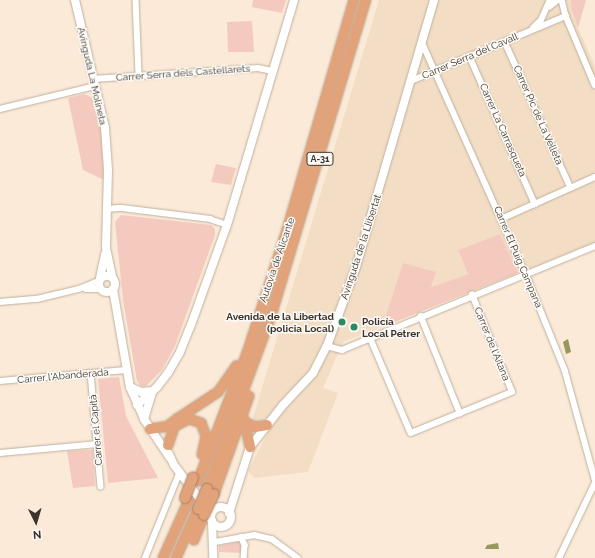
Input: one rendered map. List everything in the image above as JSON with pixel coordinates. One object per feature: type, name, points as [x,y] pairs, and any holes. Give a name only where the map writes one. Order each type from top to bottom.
[{"type":"highway","name":"Autovía de Alicante","points":[[163,558],[248,350],[252,332],[287,230],[354,0]]},
{"type":"highway","name":"Autovía de Alicante","points":[[176,558],[206,514],[210,491],[258,356],[303,217],[366,0]]},
{"type":"highway","points":[[150,429],[168,426],[225,386],[252,332]]},
{"type":"highway","points":[[210,491],[244,418],[257,370],[258,356]]},
{"type":"highway","points":[[244,418],[255,427],[267,425]]},
{"type":"highway","points":[[244,418],[250,447]]},
{"type":"highway","points":[[172,431],[189,419],[196,420],[204,428],[206,446],[196,479]]},
{"type":"highway","points":[[168,445],[177,420]]},
{"type":"highway","points":[[194,540],[206,514]]},
{"type":"street","name":"Avinguda La Molineta","points":[[75,0],[105,128],[108,170],[106,248],[101,285]]},
{"type":"street","points":[[136,0],[139,75]]},
{"type":"street","points":[[137,405],[153,391],[180,352],[227,225],[294,0]]},
{"type":"street","name":"Avinguda de la Llibertat","points":[[215,545],[230,519],[229,513],[250,447],[267,425],[313,373],[327,346],[356,267],[434,0]]},
{"type":"street","name":"Carrer Serra del Cavall","points":[[530,31],[541,20],[550,0]]},
{"type":"street","name":"Carrer Serra del Cavall","points":[[546,10],[558,0]]},
{"type":"street","points":[[562,0],[566,16],[595,85]]},
{"type":"street","name":"Carrer Serra del Cavall","points":[[411,81],[566,16]]},
{"type":"street","name":"Carrer El Puig Campana","points":[[422,42],[526,274],[565,370],[595,479]]},
{"type":"street","name":"Carrer Pic de La Velleta","points":[[505,42],[571,188]]},
{"type":"street","name":"Carrer La Carrasqueta","points":[[470,57],[535,204]]},
{"type":"street","name":"Carrer Serra dels Castellarets","points":[[0,109],[94,82],[139,75],[258,68],[273,71]]},
{"type":"street","points":[[501,219],[595,177]]},
{"type":"street","points":[[106,209],[122,208],[210,219],[227,225]]},
{"type":"street","points":[[327,346],[342,350],[421,316],[595,246]]},
{"type":"street","name":"Avinguda La Molineta","points":[[106,248],[114,281],[113,289]]},
{"type":"street","points":[[101,285],[108,276],[112,277]]},
{"type":"street","points":[[101,285],[117,318]]},
{"type":"street","points":[[0,302],[37,299],[101,285],[113,289],[126,370],[137,405],[150,429],[206,514],[219,526],[225,526]]},
{"type":"street","name":"Carrer de l'Aitana","points":[[460,413],[512,392],[472,296]]},
{"type":"street","points":[[370,337],[411,433],[460,413],[421,316]]},
{"type":"street","name":"Carrer l'Abanderada","points":[[0,381],[126,370]]},
{"type":"street","name":"Carrer el Capità","points":[[92,373],[101,487]]},
{"type":"street","points":[[130,386],[141,392],[153,391]]},
{"type":"street","points":[[144,419],[153,391]]},
{"type":"street","points":[[150,429],[168,445],[170,458]]},
{"type":"street","points":[[0,453],[98,444]]},
{"type":"street","points":[[145,558],[179,474]]},
{"type":"street","points":[[559,558],[595,483]]},
{"type":"street","name":"Avinguda de la Llibertat","points":[[218,508],[235,493]]},
{"type":"street","points":[[206,514],[218,508]]},
{"type":"street","points":[[206,514],[212,513],[218,508]]},
{"type":"street","points":[[218,508],[229,513]]},
{"type":"street","points":[[206,514],[215,545],[213,558]]},
{"type":"street","points":[[215,545],[241,537],[254,535],[272,539],[298,558]]},
{"type":"street","points":[[241,537],[245,546],[244,558]]},
{"type":"shaded area","points":[[253,0],[286,0],[282,13],[252,7]]},
{"type":"shaded area","points":[[379,0],[571,0],[578,28],[595,66],[595,243],[518,273],[500,234],[458,250],[468,274],[431,287],[403,263],[382,327],[343,342],[323,388],[338,393],[308,472],[254,478],[248,471],[269,430],[252,421]]},
{"type":"shaded area","points":[[571,0],[586,0],[578,28],[571,7]]},
{"type":"shaded area","points":[[252,21],[254,52],[228,52],[227,22]]},
{"type":"shaded area","points":[[84,94],[91,97],[101,125],[104,180],[83,170],[68,98]]},
{"type":"shaded area","points":[[216,164],[236,168],[231,185],[211,182]]},
{"type":"shaded area","points":[[121,215],[211,225],[215,229],[215,235],[175,346],[162,370],[146,386],[141,386],[137,381],[123,300],[115,222]]},
{"type":"shaded area","points":[[500,234],[518,273],[382,327],[403,263],[436,272],[431,287],[468,274],[458,250]]},
{"type":"shaded area","points":[[568,339],[571,352],[566,354],[563,342]]},
{"type":"shaded area","points":[[119,377],[126,416],[158,478],[108,483],[98,379]]},
{"type":"shaded area","points":[[93,450],[95,486],[73,488],[67,451]]},
{"type":"shaded area","points":[[239,541],[242,544],[241,553],[219,552],[219,546]]},
{"type":"shaded area","points":[[498,543],[499,549],[485,549],[487,545]]},
{"type":"place","name":"Avenida de la Libertad (policia Local)","points":[[342,322]]},
{"type":"place","name":"Policía Local Petrer","points":[[354,327]]}]
